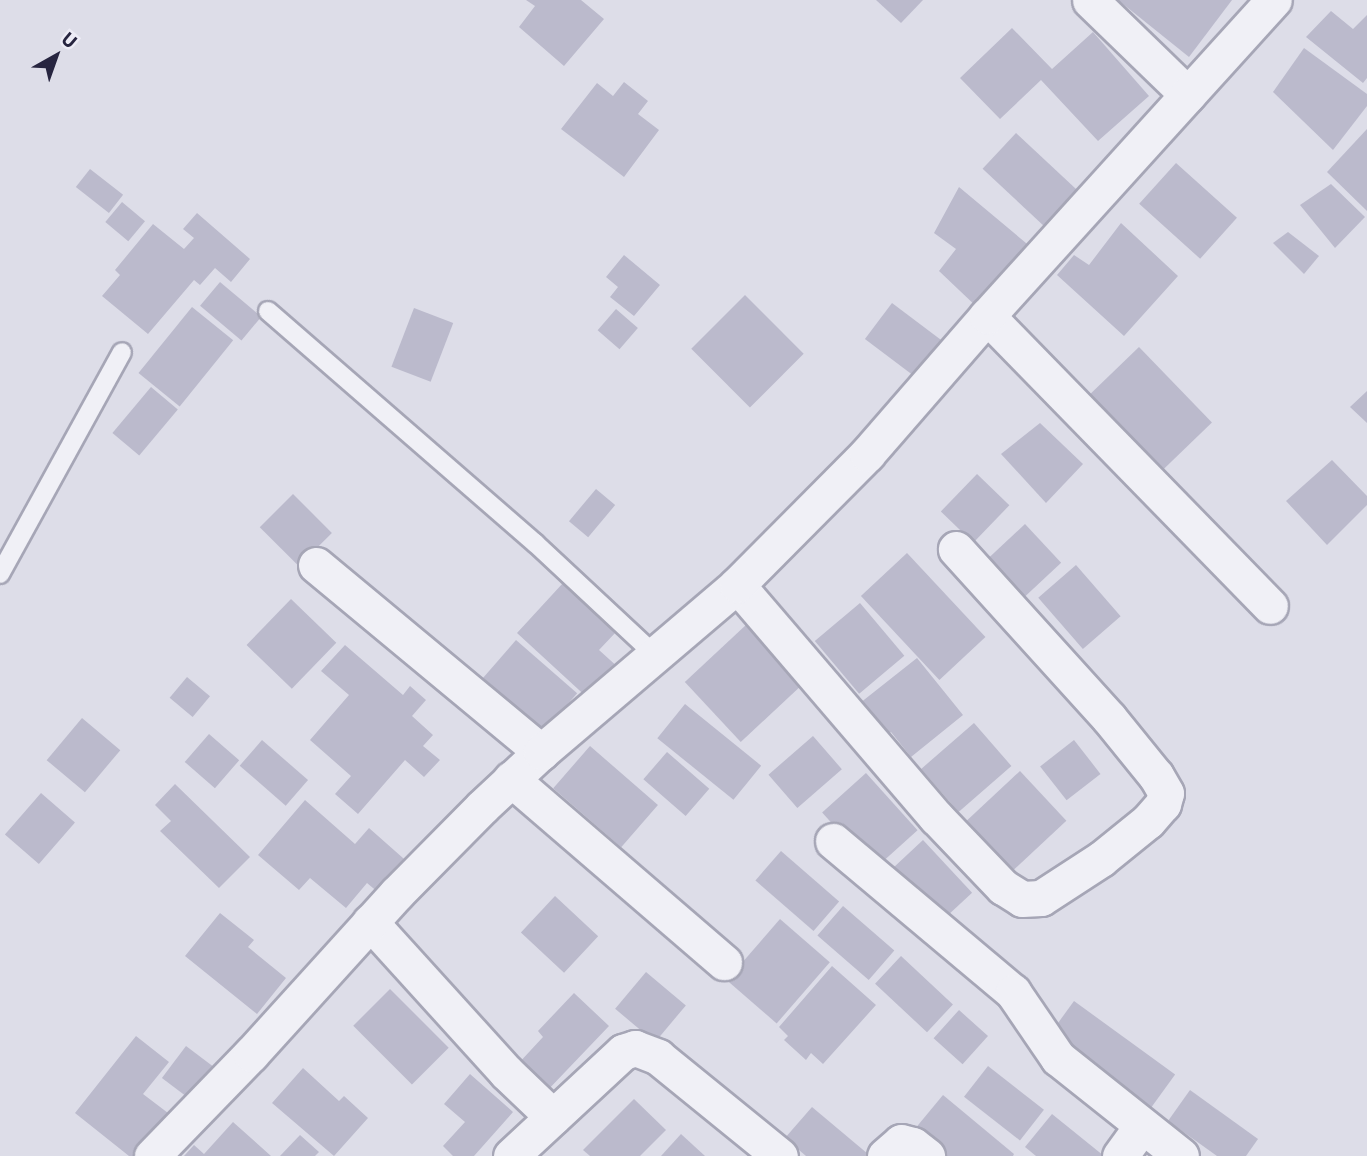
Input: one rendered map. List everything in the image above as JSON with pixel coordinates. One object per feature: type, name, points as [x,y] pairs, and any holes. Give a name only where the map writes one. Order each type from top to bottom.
[{"type":"street","points":[[1090,0],[1188,95]]},
{"type":"street","points":[[152,1156],[242,1064],[370,922],[511,779],[737,585],[867,454],[987,316],[1274,0]]},
{"type":"street","points":[[987,316],[1270,606]]},
{"type":"street","points":[[737,585],[936,817],[1003,887],[1022,899],[1041,898],[1101,859],[1148,821],[1163,804],[1166,793],[1156,776],[1109,718],[956,549]]},
{"type":"street","points":[[316,565],[541,752]]},
{"type":"street","points":[[511,779],[724,962]]},
{"type":"street","points":[[833,841],[1005,985],[1058,1058],[1141,1127],[1181,1156]]},
{"type":"street","points":[[370,922],[497,1063],[553,1117]]},
{"type":"street","points":[[512,1156],[623,1052],[635,1048],[658,1057],[780,1156]]},
{"type":"street","points":[[1120,1156],[1141,1127]]},
{"type":"street","points":[[885,1156],[897,1143],[905,1142],[927,1156]]},
{"type":"lane","points":[[268,311],[535,543],[655,655]]},
{"type":"lane","points":[[0,574],[122,352]]},
{"type":"building","points":[[526,0],[581,0],[604,19],[564,66],[519,27],[535,6]]},
{"type":"building","points":[[876,0],[923,0],[901,23]]},
{"type":"building","points":[[1118,0],[1232,0],[1189,57]]},
{"type":"building","points":[[1331,11],[1353,29],[1367,15],[1367,78],[1363,83],[1306,37]]},
{"type":"building","points":[[1012,28],[1052,69],[1093,32],[1149,96],[1098,141],[1041,80],[1000,119],[960,78]]},
{"type":"building","points":[[1304,48],[1367,94],[1367,106],[1333,150],[1273,92]]},
{"type":"building","points":[[624,82],[648,101],[638,114],[659,130],[624,177],[561,129],[597,83],[613,96]]},
{"type":"building","points":[[1367,129],[1367,211],[1327,172]]},
{"type":"building","points":[[1016,133],[1078,191],[1045,227],[983,169]]},
{"type":"building","points":[[1176,163],[1237,218],[1200,259],[1139,204]]},
{"type":"building","points":[[90,169],[123,195],[109,213],[76,187]]},
{"type":"building","points":[[1331,184],[1365,217],[1335,248],[1300,205]]},
{"type":"building","points":[[959,187],[1032,248],[979,309],[939,271],[956,249],[934,233]]},
{"type":"building","points":[[122,202],[145,221],[128,241],[105,222]]},
{"type":"building","points":[[197,213],[250,259],[231,282],[215,268],[200,285],[194,280],[148,334],[102,296],[120,275],[115,270],[153,224],[184,249],[194,238],[183,229]]},
{"type":"building","points":[[1121,223],[1178,276],[1124,336],[1057,275],[1074,255],[1089,265]]},
{"type":"building","points":[[1288,232],[1319,256],[1304,274],[1273,243]]},
{"type":"building","points":[[624,255],[660,285],[634,316],[610,297],[618,287],[606,277]]},
{"type":"building","points":[[220,282],[261,317],[241,340],[200,306]]},
{"type":"building","points":[[745,295],[804,354],[750,407],[691,349]]},
{"type":"building","points":[[892,303],[943,342],[916,377],[865,339]]},
{"type":"building","points":[[192,307],[233,340],[180,406],[139,373]]},
{"type":"building","points":[[414,308],[453,323],[431,382],[391,367]]},
{"type":"building","points":[[616,309],[638,328],[620,349],[598,330]]},
{"type":"building","points":[[1139,347],[1212,423],[1154,478],[1081,403]]},
{"type":"building","points":[[151,387],[178,409],[139,455],[112,433]]},
{"type":"building","points":[[1367,391],[1367,423],[1350,407]]},
{"type":"building","points":[[1040,423],[1083,464],[1046,503],[1001,454]]},
{"type":"building","points":[[1332,460],[1367,496],[1367,505],[1327,545],[1286,501]]},
{"type":"building","points":[[977,474],[1009,505],[973,543],[941,511]]},
{"type":"building","points":[[596,489],[615,505],[588,537],[569,521]]},
{"type":"building","points":[[293,494],[332,533],[299,566],[260,527]]},
{"type":"building","points":[[1025,524],[1061,563],[1023,598],[987,559]]},
{"type":"building","points":[[907,553],[985,637],[939,680],[861,596]]},
{"type":"building","points":[[1076,565],[1121,616],[1083,649],[1038,598]]},
{"type":"building","points":[[563,583],[616,632],[599,650],[620,669],[591,701],[517,633]]},
{"type":"building","points":[[291,599],[336,643],[292,689],[247,645]]},
{"type":"building","points":[[860,603],[904,656],[859,694],[815,641]]},
{"type":"building","points":[[747,624],[803,684],[741,742],[685,682]]},
{"type":"building","points":[[516,640],[577,693],[541,735],[480,682]]},
{"type":"building","points":[[345,645],[403,695],[410,686],[426,700],[412,716],[433,735],[423,746],[440,760],[424,777],[405,760],[358,814],[335,794],[351,776],[310,740],[349,695],[321,671]]},
{"type":"building","points":[[917,658],[963,715],[911,757],[891,732],[881,740],[855,707]]},
{"type":"building","points":[[187,677],[210,696],[193,717],[170,698]]},
{"type":"building","points":[[685,704],[761,766],[733,800],[657,738]]},
{"type":"building","points":[[82,718],[120,750],[85,792],[47,760]]},
{"type":"building","points":[[974,723],[1011,766],[959,812],[921,769]]},
{"type":"building","points":[[209,734],[239,760],[215,788],[185,762]]},
{"type":"building","points":[[813,736],[842,769],[797,808],[768,775]]},
{"type":"building","points":[[262,740],[308,780],[286,806],[240,766]]},
{"type":"building","points":[[1074,740],[1100,774],[1067,800],[1040,766]]},
{"type":"building","points":[[590,746],[658,805],[621,847],[553,788]]},
{"type":"building","points":[[667,752],[709,789],[686,816],[643,779]]},
{"type":"building","points":[[1020,771],[1066,821],[1007,876],[961,826]]},
{"type":"building","points":[[866,773],[918,830],[874,870],[822,812]]},
{"type":"building","points":[[175,784],[250,857],[219,888],[160,831],[171,821],[155,805]]},
{"type":"building","points":[[41,793],[75,823],[39,864],[5,835]]},
{"type":"building","points":[[305,800],[355,844],[369,828],[412,866],[385,898],[367,883],[346,908],[310,878],[299,890],[258,855]]},
{"type":"building","points":[[923,840],[972,893],[939,923],[890,871]]},
{"type":"building","points":[[781,851],[839,902],[814,931],[755,880]]},
{"type":"building","points":[[555,896],[598,936],[564,973],[521,933]]},
{"type":"building","points":[[843,906],[894,951],[869,980],[817,935]]},
{"type":"building","points":[[220,913],[254,940],[248,947],[286,978],[257,1014],[185,956]]},
{"type":"building","points":[[780,919],[830,962],[777,1023],[727,980]]},
{"type":"building","points":[[901,956],[953,1004],[927,1032],[875,984]]},
{"type":"building","points":[[832,966],[876,1005],[823,1064],[811,1053],[806,1060],[784,1040],[788,1036],[779,1027]]},
{"type":"building","points":[[646,972],[686,1005],[655,1042],[615,1009]]},
{"type":"building","points":[[390,989],[449,1048],[412,1084],[353,1026]]},
{"type":"building","points":[[574,993],[609,1026],[545,1093],[517,1065],[543,1037],[538,1031]]},
{"type":"building","points":[[1074,1001],[1175,1074],[1151,1108],[1050,1034]]},
{"type":"building","points":[[959,1010],[988,1036],[963,1064],[934,1038]]},
{"type":"building","points":[[136,1036],[169,1062],[143,1094],[168,1113],[134,1156],[129,1156],[75,1113]]},
{"type":"building","points":[[186,1046],[217,1069],[193,1101],[162,1078]]},
{"type":"building","points":[[988,1066],[1044,1110],[1020,1140],[964,1097]]},
{"type":"building","points":[[303,1068],[339,1101],[344,1096],[368,1118],[334,1156],[272,1103]]},
{"type":"building","points":[[470,1074],[513,1112],[474,1156],[453,1156],[443,1146],[465,1122],[444,1104]]},
{"type":"building","points":[[1190,1090],[1258,1139],[1246,1156],[1217,1156],[1168,1121]]},
{"type":"building","points":[[943,1095],[1014,1154],[1013,1156],[946,1156],[914,1130]]},
{"type":"building","points":[[634,1099],[666,1130],[640,1156],[590,1156],[583,1150]]},
{"type":"building","points":[[812,1107],[868,1154],[806,1156],[785,1138]]},
{"type":"building","points":[[1052,1114],[1104,1156],[1036,1156],[1025,1147]]},
{"type":"building","points":[[233,1122],[271,1156],[184,1156],[194,1145],[204,1154]]},
{"type":"building","points":[[681,1134],[705,1156],[661,1156]]},
{"type":"building","points":[[300,1135],[319,1152],[315,1156],[280,1156]]}]
